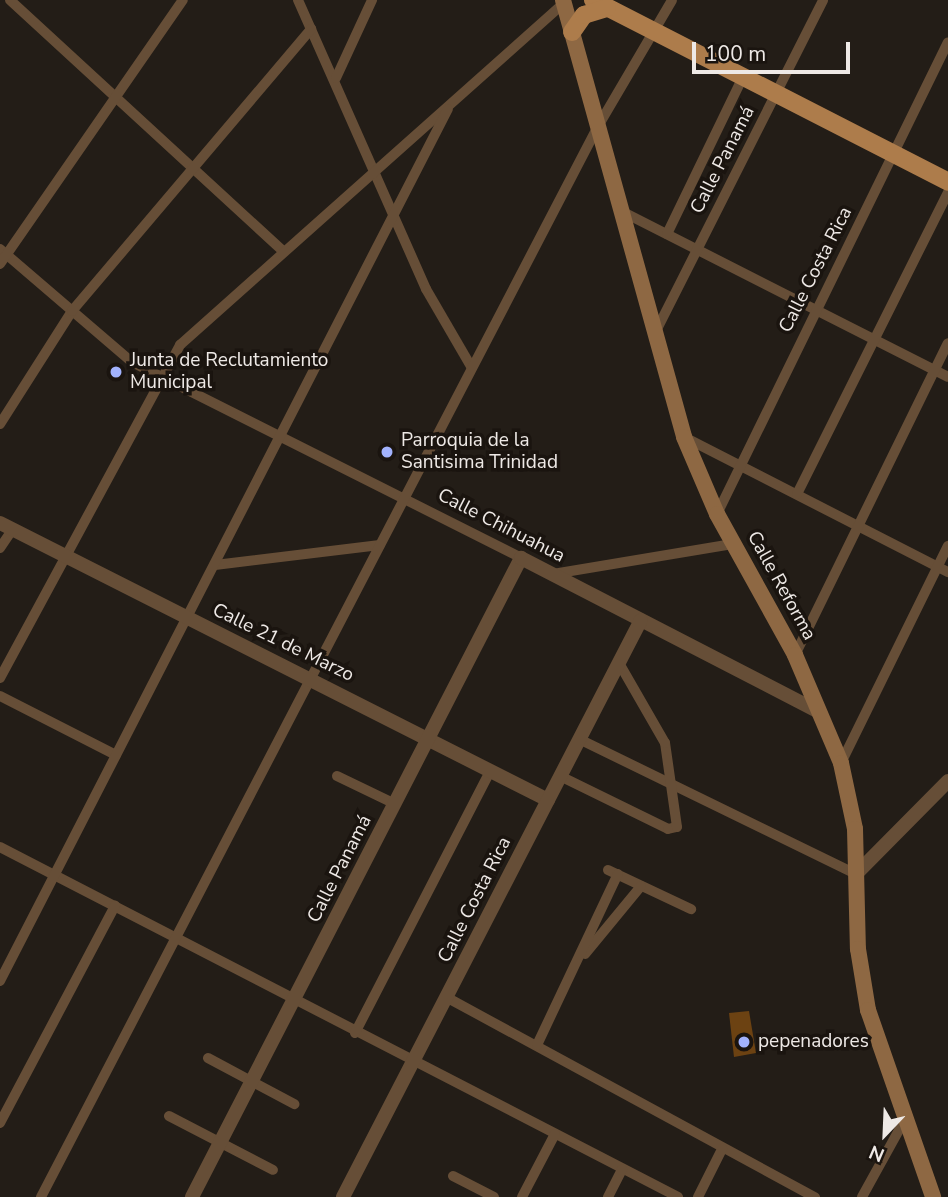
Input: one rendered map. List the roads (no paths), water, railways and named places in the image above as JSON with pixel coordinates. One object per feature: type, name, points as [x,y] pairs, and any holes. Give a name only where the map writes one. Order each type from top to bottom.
[{"type":"main road","name":"Calle Reforma","points":[[564,2],[684,437],[717,514],[795,655],[841,763],[855,829],[866,998],[933,1197]]},
{"type":"main road","points":[[572,32],[584,15],[600,4],[948,182]]},
{"type":"street","points":[[10,0],[282,250]]},
{"type":"street","points":[[2,256],[183,0]]},
{"type":"street","points":[[298,0],[336,78],[395,219],[472,368]]},
{"type":"street","points":[[336,78],[372,0]]},
{"type":"street","points":[[41,1197],[597,128],[672,0]]},
{"type":"street","name":"Calle Panamá","points":[[654,335],[778,95],[823,0]]},
{"type":"street","points":[[0,678],[63,555],[161,374],[180,345],[282,250],[448,109],[564,2]]},
{"type":"street","points":[[0,424],[72,311],[311,29]]},
{"type":"street","name":"Calle Costa Rica","points":[[717,514],[895,156],[948,42]]},
{"type":"street","points":[[667,234],[743,77]]},
{"type":"street","points":[[0,981],[187,617],[284,436],[448,109]]},
{"type":"street","points":[[797,494],[948,192]]},
{"type":"street","points":[[623,212],[948,377]]},
{"type":"street","name":"Calle Chihuahua","points":[[2,256],[72,311],[125,358],[284,436],[818,711]]},
{"type":"street","points":[[795,655],[948,343]]},
{"type":"street","points":[[684,437],[943,569]]},
{"type":"street","points":[[0,548],[7,526]]},
{"type":"street","name":"Calle 21 de Marzo","points":[[7,526],[311,677],[548,800]]},
{"type":"street","points":[[553,575],[733,544]]},
{"type":"street","points":[[215,565],[380,545]]},
{"type":"street","points":[[841,763],[943,569],[948,546]]},
{"type":"street","name":"Calle Panamá","points":[[192,1197],[521,558]]},
{"type":"street","name":"Calle Costa Rica","points":[[344,1197],[641,620]]},
{"type":"street","points":[[560,776],[672,830],[679,823],[675,785],[657,725],[619,663]]},
{"type":"street","points":[[0,696],[116,755]]},
{"type":"street","points":[[579,739],[856,874],[948,781]]},
{"type":"street","points":[[355,1033],[490,771]]},
{"type":"street","points":[[337,776],[395,804]]},
{"type":"street","points":[[0,847],[355,1033],[678,1197]]},
{"type":"street","points":[[537,1045],[585,954],[613,872],[691,909]]},
{"type":"street","points":[[585,954],[641,886]]},
{"type":"street","points":[[0,1123],[115,906]]},
{"type":"street","points":[[446,998],[815,1197]]},
{"type":"street","points":[[208,1058],[294,1104]]},
{"type":"street","points":[[169,1116],[273,1170]]},
{"type":"street","points":[[862,1197],[905,1119]]},
{"type":"street","points":[[522,1197],[555,1134]]},
{"type":"street","points":[[698,1197],[722,1149]]},
{"type":"street","points":[[608,1197],[622,1169]]},
{"type":"street","points":[[453,1176],[494,1197]]},
{"type":"place","name":"Junta de Reclutamiento Municipal","points":[[116,372]]},
{"type":"place","name":"Parroquia de la Santisima Trinidad","points":[[387,452]]},
{"type":"place","name":"pepenadores","points":[[744,1042]]}]
